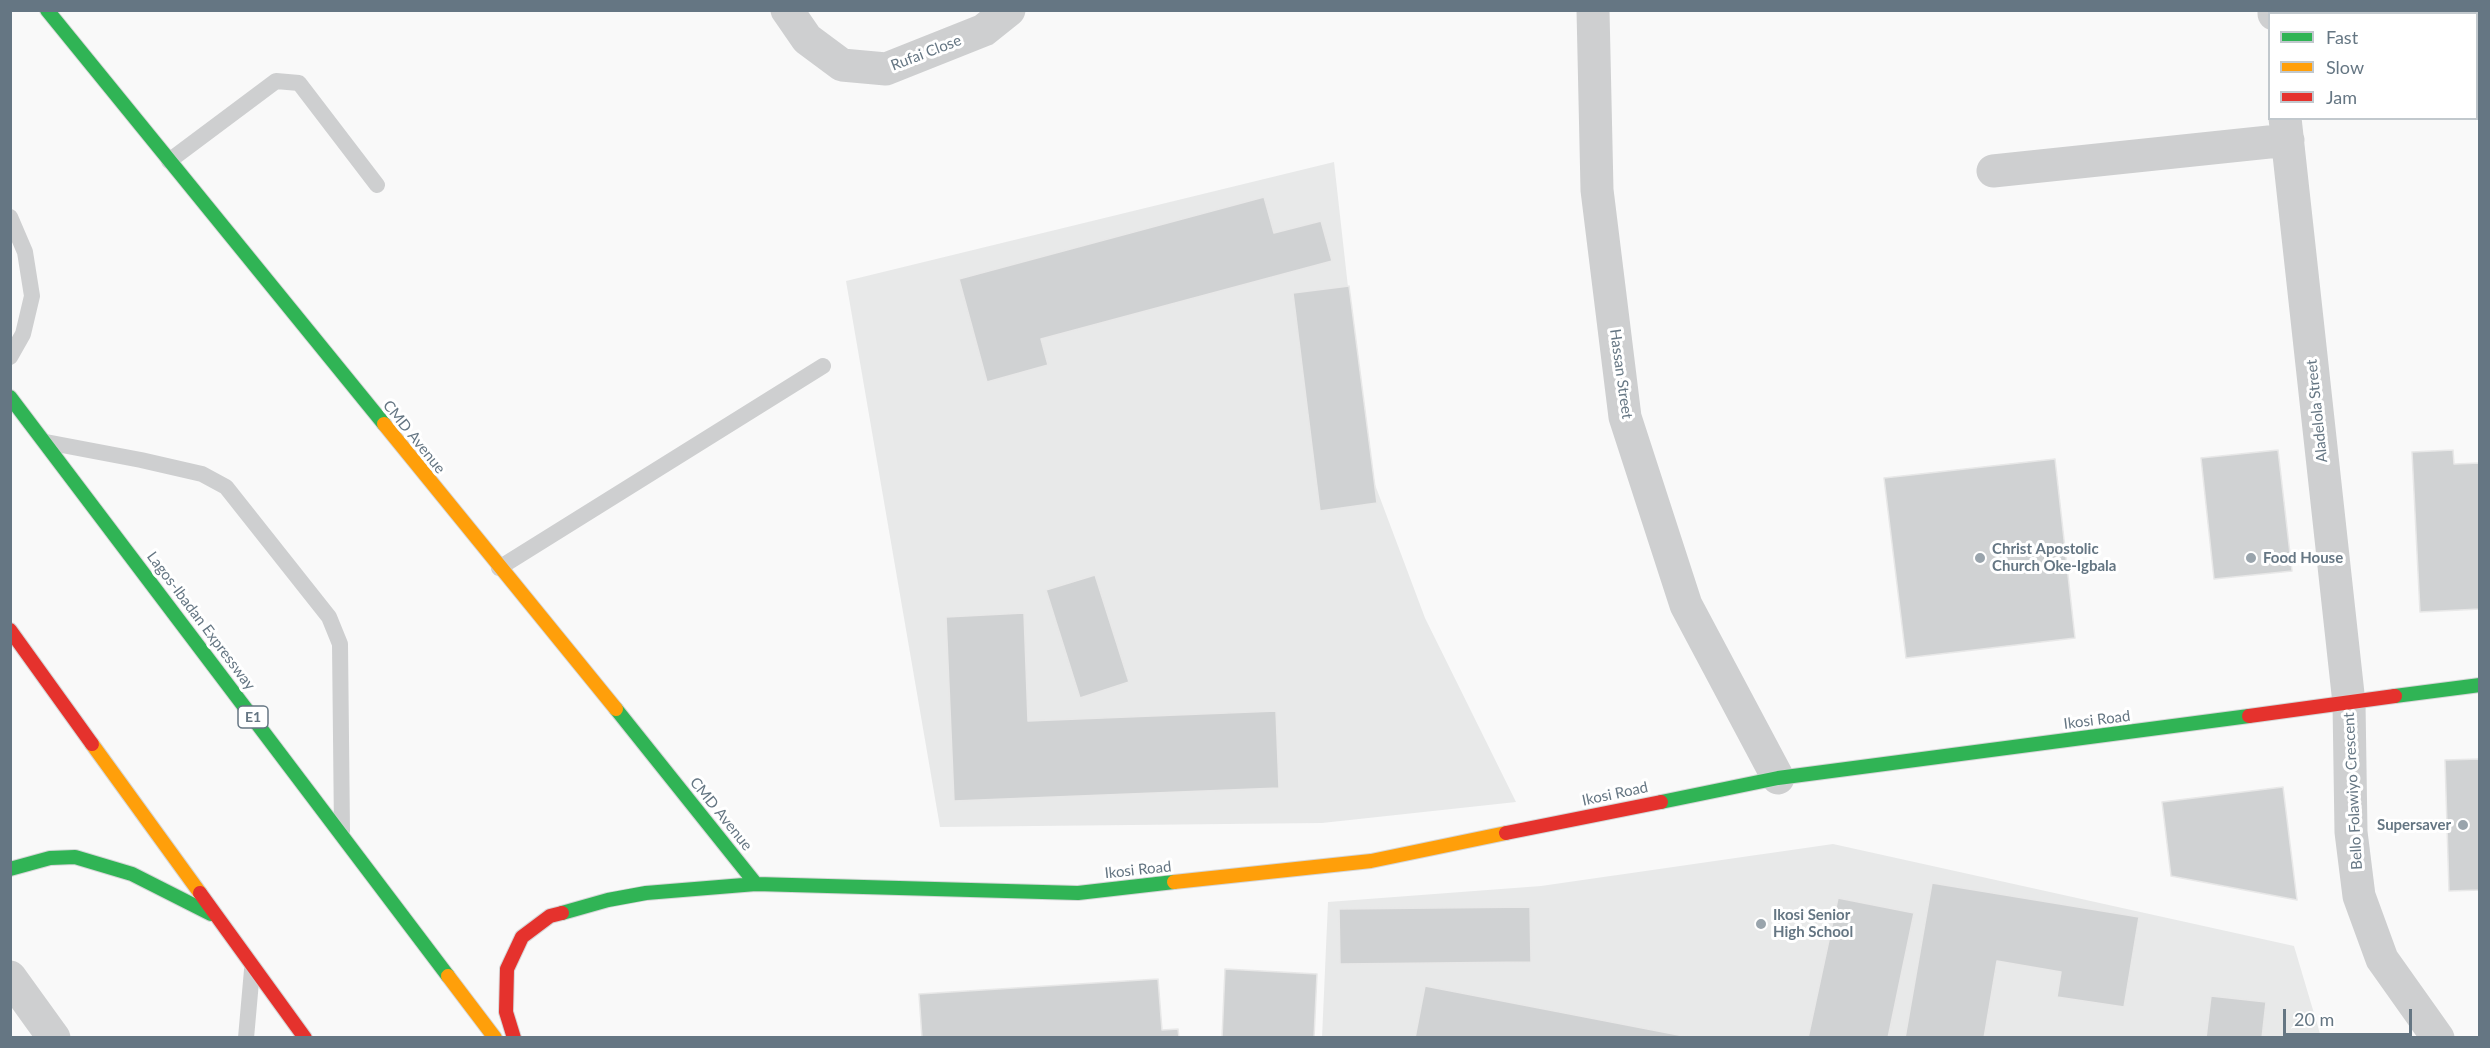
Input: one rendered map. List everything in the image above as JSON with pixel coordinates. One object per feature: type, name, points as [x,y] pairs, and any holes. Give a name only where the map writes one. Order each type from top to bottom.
[{"type":"main road","name":"CMD Avenue","points":[[47,10],[756,884]]},
{"type":"main road","name":"Lagos-Ibadan Expressway","points":[[10,397],[495,1038]]},
{"type":"main road","points":[[10,630],[304,1038]]},
{"type":"main road","name":"Ikosi Road","points":[[514,1038],[506,1012],[507,969],[522,937],[550,916],[608,900],[646,893],[756,884],[1078,893],[1371,861],[1778,778],[2480,685]]},
{"type":"main road","points":[[10,869],[50,858],[75,857],[132,874],[215,916]]},
{"type":"street","name":"Rufai Close","points":[[787,10],[807,39],[842,65],[886,69],[984,30],[1009,10]]},
{"type":"street","name":"Hassan Street","points":[[1593,10],[1597,190],[1625,417],[1686,604],[1778,778]]},
{"type":"street","points":[[1993,171],[2286,129]]},
{"type":"street","name":"Aladelola Street","points":[[2286,129],[2349,704]]},
{"type":"street","name":"Bello Folawiyo Crescent","points":[[2349,704],[2351,832],[2359,896],[2382,959],[2438,1038]]},
{"type":"street","points":[[10,977],[54,1038]]},
{"type":"lane","points":[[169,161],[276,81],[299,83],[377,185]]},
{"type":"lane","points":[[10,217],[25,252],[32,296],[23,334],[10,357]]},
{"type":"lane","points":[[499,568],[823,366]]},
{"type":"lane","points":[[45,442],[202,474],[226,487],[329,617],[340,644],[342,835]]},
{"type":"lane","points":[[246,1038],[252,966]]},
{"type":"shaded area","points":[[1334,162],[1368,466],[1425,618],[1516,802],[1322,823],[940,827],[846,281]]},
{"type":"shaded area","name":"Ikosi Senior High School","points":[[1833,844],[2294,946],[2321,1037],[1322,1038],[1328,902],[1541,886]]},
{"type":"building","points":[[1264,197],[1274,233],[1321,221],[1332,261],[1041,339],[1048,365],[987,382],[959,279]]},
{"type":"building","points":[[1349,286],[1377,503],[1320,511],[1293,293]]},
{"type":"building","points":[[2278,450],[2292,571],[2214,579],[2201,458]]},
{"type":"building","points":[[2453,450],[2454,464],[2480,463],[2480,609],[2420,612],[2412,452]]},
{"type":"building","name":"Christ Apostolic Church Oke-Igbala","points":[[2055,459],[2075,638],[1906,658],[1884,478]]},
{"type":"building","points":[[1095,575],[1129,682],[1080,698],[1046,590]]},
{"type":"building","points":[[1024,613],[1028,721],[1276,711],[1279,788],[954,801],[946,617]]},
{"type":"building","name":"Supersaver","points":[[2480,759],[2480,890],[2449,891],[2445,760]]},
{"type":"building","points":[[2283,787],[2297,900],[2171,876],[2162,802]]},
{"type":"building","points":[[1932,883],[2139,917],[2124,1007],[2057,997],[2061,972],[1997,961],[1984,1038],[1905,1038]]},
{"type":"building","points":[[1838,898],[1914,913],[1888,1038],[1808,1038]]},
{"type":"building","points":[[1530,907],[1531,962],[1340,964],[1339,909]]},
{"type":"building","points":[[1225,969],[1317,974],[1314,1038],[1222,1038]]},
{"type":"building","points":[[1158,979],[1162,1030],[1178,1029],[1179,1038],[922,1038],[919,994]]},
{"type":"building","points":[[1425,986],[1694,1038],[1415,1038]]},
{"type":"building","points":[[2211,996],[2266,1002],[2262,1038],[2206,1038]]},
{"type":"traffic: fast","points":[[47,10],[384,424]]},
{"type":"traffic: fast","points":[[10,397],[448,976]]},
{"type":"traffic: fast","points":[[2395,696],[2480,685]]},
{"type":"traffic: fast","points":[[616,709],[756,884],[1078,893],[1174,882]]},
{"type":"traffic: fast","points":[[1661,802],[1778,778],[2249,716]]},
{"type":"traffic: fast","points":[[10,869],[50,858],[75,857],[132,874],[211,914]]},
{"type":"traffic: fast","points":[[562,913],[608,900],[646,893],[756,884]]},
{"type":"traffic: slow","points":[[384,424],[616,709]]},
{"type":"traffic: slow","points":[[92,744],[200,893]]},
{"type":"traffic: slow","points":[[1174,882],[1371,861],[1506,833]]},
{"type":"traffic: slow","points":[[448,976],[495,1038]]},
{"type":"traffic: jam","points":[[10,630],[92,744]]},
{"type":"traffic: jam","points":[[2249,716],[2395,696]]},
{"type":"traffic: jam","points":[[1506,833],[1661,802]]},
{"type":"traffic: jam","points":[[200,893],[305,1038]]},
{"type":"traffic: jam","points":[[514,1038],[506,1012],[507,969],[522,937],[550,916],[562,913]]},
{"type":"place","name":"Christ Apostolic Church Oke-Igbala","points":[[1980,558]]},
{"type":"place","name":"Food House","points":[[2251,558]]},
{"type":"place","name":"Supersaver","points":[[2463,825]]},
{"type":"place","name":"Ikosi Senior High School","points":[[1761,924]]}]
